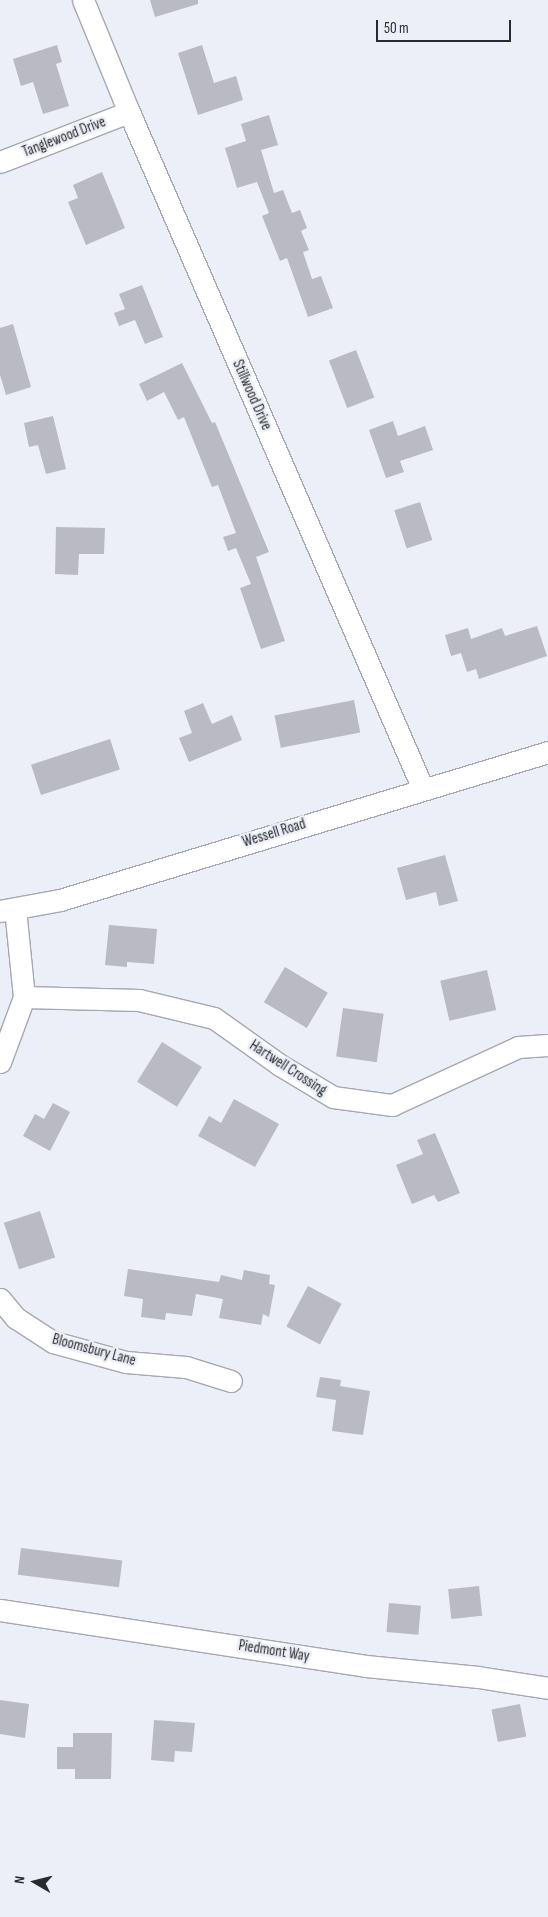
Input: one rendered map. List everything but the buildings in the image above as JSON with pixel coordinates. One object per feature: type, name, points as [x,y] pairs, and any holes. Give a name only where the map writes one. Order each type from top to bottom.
[{"type":"street","name":"Stillwood Drive","points":[[83,0],[128,112],[424,789]]},
{"type":"street","name":"Tanglewood Drive","points":[[0,162],[128,112]]},
{"type":"street","name":"Wessell Road","points":[[7,910],[60,900],[548,752]]},
{"type":"street","points":[[0,1062],[24,997],[7,910]]},
{"type":"street","name":"Hartwell Crossing","points":[[24,997],[139,1000],[214,1018],[280,1065],[333,1097],[392,1105],[518,1047],[548,1045]]},
{"type":"street","name":"Bloomsbury Lane","points":[[0,1299],[16,1318],[53,1342],[126,1362],[186,1367],[230,1381]]},
{"type":"street","name":"Piedmont Way","points":[[0,1610],[366,1666],[478,1677],[548,1688]]}]
